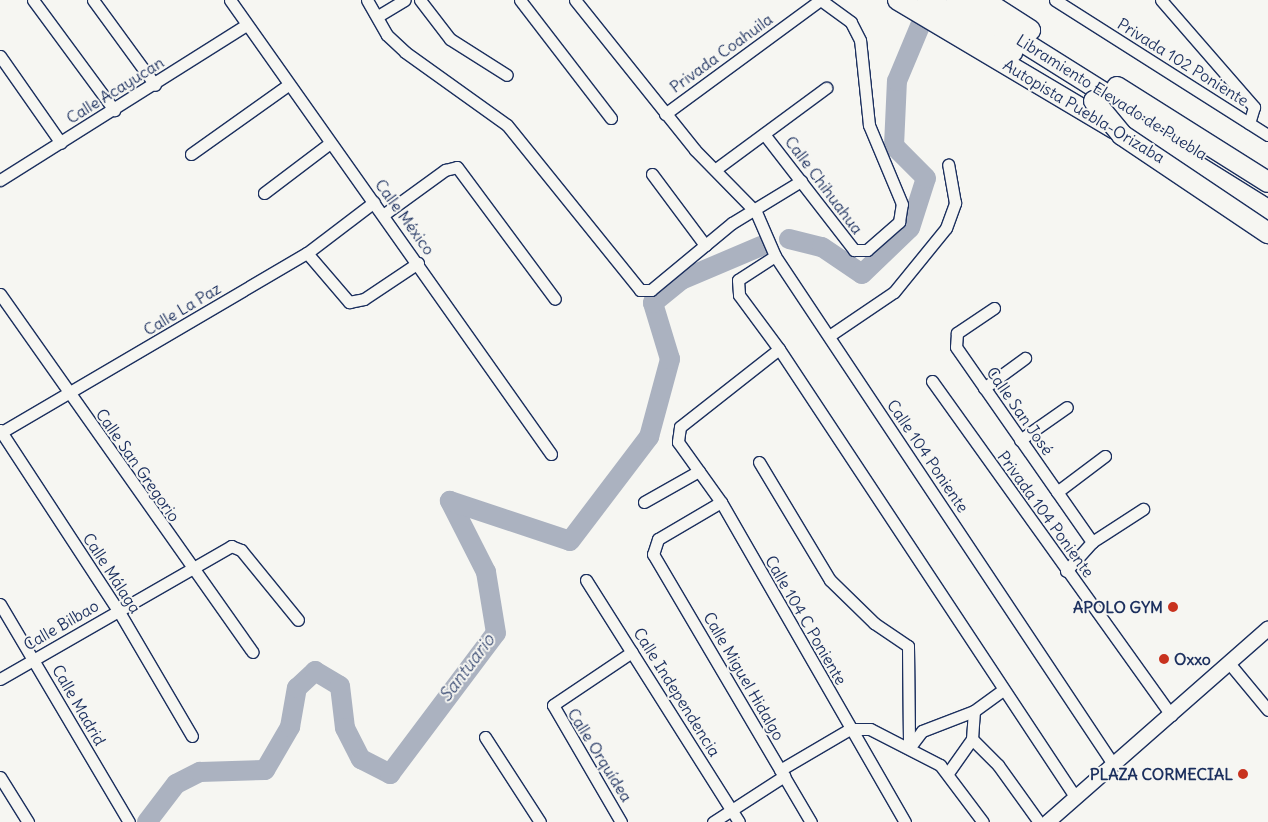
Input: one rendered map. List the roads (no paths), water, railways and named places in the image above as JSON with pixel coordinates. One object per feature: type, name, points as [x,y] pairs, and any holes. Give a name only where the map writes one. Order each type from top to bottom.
[{"type":"highway","name":"Autopista Puebla-Orizaba","points":[[898,0],[1268,225]]},
{"type":"highway","name":"Libramiento Elevado de Puebla","points":[[927,0],[1094,101],[1268,210]]},
{"type":"highway","name":"Libramiento Elevado de Puebla","points":[[956,0],[1268,194]]},
{"type":"highway","points":[[983,0],[1268,182]]},
{"type":"highway","points":[[1094,101],[1122,135],[1268,233]]},
{"type":"highway","points":[[1230,170],[1268,182]]},
{"type":"street","points":[[33,0],[114,110]]},
{"type":"street","points":[[93,0],[155,85]]},
{"type":"street","name":"Calle México","points":[[230,0],[288,85],[418,263],[551,454]]},
{"type":"street","points":[[367,0],[405,52],[507,125],[640,290],[651,290],[738,219],[756,212],[801,181]]},
{"type":"street","points":[[378,16],[405,0]]},
{"type":"street","points":[[420,0],[450,39],[508,75]]},
{"type":"street","points":[[520,0],[611,118]]},
{"type":"street","name":"Calle 104 Poniente","points":[[575,0],[665,114],[756,212],[774,256],[1113,764]]},
{"type":"street","name":"Privada Coahuila","points":[[665,114],[820,0]]},
{"type":"street","name":"Calle Chihuahua","points":[[764,134],[849,245],[860,252],[899,222],[902,204],[870,125],[860,40],[851,22],[820,0]]},
{"type":"street","name":"Privada 102 Poniente","points":[[1055,0],[1268,135]]},
{"type":"street","points":[[1161,0],[1254,107],[1249,123]]},
{"type":"street","name":"Calle Acayucan","points":[[2,174],[61,142],[155,85],[246,25]]},
{"type":"street","points":[[0,56],[61,142]]},
{"type":"street","points":[[191,154],[288,85]]},
{"type":"street","points":[[716,169],[826,88]]},
{"type":"street","points":[[264,193],[330,143]]},
{"type":"street","points":[[829,336],[894,292],[946,228],[955,203],[948,165]]},
{"type":"street","points":[[383,215],[445,170],[457,167],[555,299]]},
{"type":"street","points":[[652,174],[705,245]]},
{"type":"street","name":"Calle La Paz","points":[[0,432],[68,394],[306,253],[374,202]]},
{"type":"street","points":[[306,253],[342,299],[357,303],[418,263]]},
{"type":"street","points":[[774,256],[738,280],[736,288],[779,348],[1002,691],[1076,798]]},
{"type":"street","name":"Calle San Gregorio","points":[[0,294],[190,568],[253,652]]},
{"type":"street","name":"Calle San José","points":[[994,308],[958,333],[954,340],[984,388],[1092,542]]},
{"type":"street","name":"Calle 104 C Poniente","points":[[779,348],[680,427],[677,436],[721,502],[905,822]]},
{"type":"street","points":[[984,388],[1025,358]]},
{"type":"street","name":"Privada 104 Poniente","points":[[932,381],[1170,715]]},
{"type":"street","points":[[1020,440],[1066,407]]},
{"type":"street","name":"Calle Málaga","points":[[0,432],[118,610],[192,736]]},
{"type":"street","points":[[1057,492],[1105,456]]},
{"type":"street","points":[[759,462],[830,580],[874,623],[908,646],[912,725],[909,748]]},
{"type":"street","points":[[644,502],[699,471]]},
{"type":"street","name":"Calle Miguel Hidalgo","points":[[721,502],[653,546],[810,822]]},
{"type":"street","points":[[1066,570],[1092,542],[1143,509]]},
{"type":"street","name":"Calle Bilbao","points":[[0,679],[231,546],[241,550],[298,620]]},
{"type":"street","name":"Calle Independencia","points":[[586,580],[739,822]]},
{"type":"street","name":"Calle Madrid","points":[[0,604],[128,822]]},
{"type":"street","points":[[1048,822],[1268,629]]},
{"type":"street","name":"Calle Orquídea","points":[[622,822],[553,705],[632,652]]},
{"type":"street","points":[[1229,662],[1268,710]]},
{"type":"street","points":[[909,748],[922,731],[974,711],[1002,691]]},
{"type":"street","points":[[948,773],[972,739],[974,711]]},
{"type":"street","points":[[713,822],[782,773],[850,729],[870,729],[909,748],[948,773],[983,822]]},
{"type":"street","points":[[485,737],[540,822]]},
{"type":"street","points":[[972,739],[998,764],[1039,822]]},
{"type":"street","points":[[0,777],[28,822]]},
{"type":"waterway","name":"Santuario","points":[[789,239],[822,247],[862,274],[910,228],[926,178],[894,146],[897,81],[920,26]]},
{"type":"waterway","name":"Santuario","points":[[147,822],[176,784],[200,772],[265,770],[290,727],[297,688],[315,671],[340,686],[345,728],[361,759],[390,774],[496,633],[486,572],[450,501],[570,541],[649,437],[670,359],[653,303],[681,280],[761,246]]},
{"type":"place","name":"APOLO GYM","points":[[1173,607]]},
{"type":"place","name":"Oxxo","points":[[1164,659]]},
{"type":"place","name":"PLAZA CORMECIAL","points":[[1243,774]]}]
